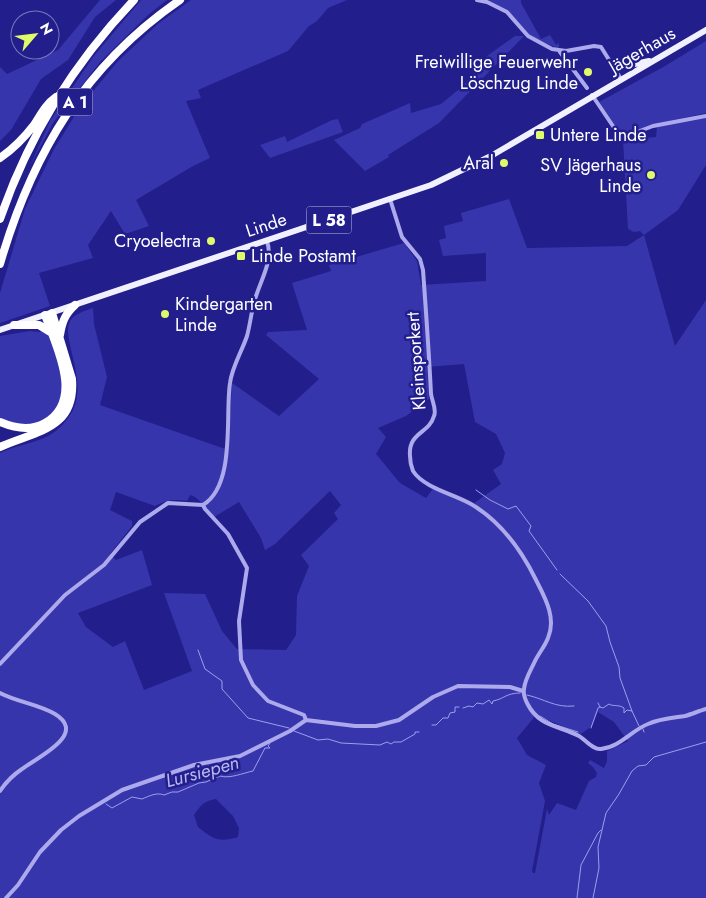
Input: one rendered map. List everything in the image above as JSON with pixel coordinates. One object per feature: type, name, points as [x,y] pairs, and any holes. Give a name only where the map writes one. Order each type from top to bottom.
[{"type":"highway","name":"A 1","points":[[0,219],[25,157],[59,94],[91,49],[134,0]]},
{"type":"highway","name":"A 1","points":[[0,264],[9,233],[31,177],[45,148],[68,112],[86,86],[107,62],[146,25],[180,0]]},
{"type":"highway","points":[[0,158],[19,142],[35,123],[48,103],[59,94]]},
{"type":"highway","points":[[60,337],[62,322],[75,305]]},
{"type":"highway","points":[[0,422],[20,428],[35,427],[48,422],[61,407],[65,393],[65,378],[52,333],[49,314]]},
{"type":"highway","points":[[0,446],[43,431],[56,423],[66,411],[72,396],[72,379],[60,337],[49,314]]},
{"type":"highway","points":[[14,325],[39,326],[52,333]]},
{"type":"main road","name":"Jägerhaus","points":[[592,96],[706,30]]},
{"type":"main road","points":[[625,66],[653,60]]},
{"type":"main road","name":"Linde","points":[[0,330],[432,185],[470,167],[592,96]]},
{"type":"street","points":[[477,0],[487,2],[507,12],[528,36],[560,52],[587,88]]},
{"type":"street","points":[[560,52],[597,45],[601,47],[621,79]]},
{"type":"street","points":[[611,63],[625,66]]},
{"type":"street","points":[[592,96],[621,138],[653,126],[706,116]]},
{"type":"street","name":"Kleinsporkert","points":[[390,199],[402,237],[420,259],[423,270],[431,397],[435,412],[435,416],[430,424],[412,440],[410,463],[412,469],[422,480],[471,504],[490,517],[512,540],[534,576],[548,606],[552,623],[548,639],[525,682],[523,691]]},
{"type":"street","points":[[0,664],[65,595],[104,565],[140,522],[168,503],[203,505],[216,492],[223,471],[228,445],[230,381],[247,334],[254,303],[268,261],[269,249],[267,240]]},
{"type":"street","points":[[203,505],[228,534],[247,568],[239,621],[241,660],[257,690],[268,701],[304,716],[306,720]]},
{"type":"street","points":[[6,898],[18,885],[46,844],[79,816],[119,792],[194,765],[240,756],[306,720],[354,726],[376,726],[399,720],[433,697],[458,686],[510,687],[523,691],[531,710],[539,719],[576,735],[594,748],[600,749],[620,742],[648,724],[706,709]]},
{"type":"street","points":[[0,693],[50,711],[63,719],[66,727],[65,734],[59,743],[20,770],[6,782],[0,791]]},
{"type":"shaded area","points":[[100,0],[116,0],[95,17],[68,60],[41,79],[11,130],[0,141],[0,67],[7,74],[37,60],[60,60],[60,48]]},
{"type":"shaded area","points":[[141,0],[167,0],[149,14],[100,62],[53,123],[29,168],[50,121],[93,57]]},
{"type":"shaded area","points":[[191,0],[347,0],[328,8],[317,21],[309,26],[288,51],[198,90],[201,98],[186,101],[210,158],[136,200],[149,226],[125,234],[111,211],[88,245],[93,258],[39,273],[50,306],[0,323],[0,293],[25,209],[54,149],[80,107],[118,61],[159,23]]},
{"type":"shaded area","points":[[486,0],[521,0],[541,39],[550,35],[556,45],[559,43],[559,47],[557,48],[532,37],[509,12]]},
{"type":"shaded area","points":[[515,36],[524,36],[439,123],[365,171],[334,140],[360,128],[362,124],[410,103],[411,113],[441,104],[464,85],[487,56]]},
{"type":"shaded area","points":[[706,41],[706,113],[652,125],[621,137],[599,102]]},
{"type":"shaded area","name":"SV Jägerhaus Linde","points":[[706,118],[706,165],[678,210],[644,235],[640,231],[634,232],[628,229],[623,140],[656,137],[657,127]]},
{"type":"shaded area","points":[[338,119],[343,132],[270,158],[260,145],[285,136],[287,142],[332,120]]},
{"type":"shaded area","points":[[509,199],[527,248],[627,246],[644,235],[675,346],[706,300],[706,898],[0,898],[0,453],[37,441],[51,434],[67,420],[73,409],[78,388],[68,333],[69,323],[72,318],[93,308],[94,324],[107,377],[100,405],[228,450],[232,383],[279,416],[319,379],[266,335],[268,332],[307,330],[292,283],[331,271],[329,265],[404,243],[417,261],[421,285],[486,281],[486,253],[443,256],[439,240],[446,238],[444,226],[463,221],[461,213]],"holes":[[[464,364],[475,422],[496,434],[505,453],[502,464],[493,470],[501,484],[473,504],[435,486],[426,498],[400,483],[376,454],[386,437],[378,428],[406,416],[429,399],[427,367]],[[330,491],[341,505],[334,513],[338,519],[301,555],[309,566],[297,596],[296,635],[286,650],[237,649],[222,631],[205,594],[164,593],[192,671],[144,690],[125,641],[113,647],[86,627],[78,613],[152,585],[142,550],[116,560],[110,554],[132,526],[132,521],[110,510],[116,492],[155,506],[171,500],[187,501],[190,495],[200,501],[214,517],[239,502],[261,538],[265,550],[275,544]],[[598,712],[614,722],[628,741],[607,751],[607,761],[604,768],[590,760],[588,763],[597,773],[596,777],[589,781],[576,810],[557,803],[549,815],[547,809],[535,873],[533,873],[545,801],[539,783],[546,765],[527,755],[517,738],[536,715],[581,734],[592,726]],[[216,799],[233,816],[239,828],[238,837],[226,840],[216,839],[198,827],[194,815],[208,801]]]},
{"type":"shaded area","points":[[42,330],[52,342],[59,366],[62,384],[60,402],[50,416],[33,424],[19,425],[0,419],[0,336],[30,331],[40,332]]},
{"type":"waterway","points":[[476,490],[508,509],[516,506],[531,526],[529,531],[557,570]]},
{"type":"waterway","points":[[560,574],[588,601],[606,626],[619,667],[620,678],[632,711]]},
{"type":"waterway","points":[[198,650],[205,669],[222,681],[222,689],[248,718],[289,728]]},
{"type":"waterway","name":"Lursiepen","points":[[463,708],[473,707],[477,703],[483,704],[489,700],[492,704],[493,701],[508,695],[520,693]]},
{"type":"waterway","name":"Lursiepen","points":[[527,695],[556,704],[574,706]]},
{"type":"waterway","name":"Lursiepen","points":[[598,703],[603,708],[609,704],[622,707],[624,708],[624,713],[627,710],[632,711],[639,726]]},
{"type":"waterway","name":"Lursiepen","points":[[432,725],[436,725],[443,718],[448,718],[450,713],[455,712],[455,707],[459,707]]},
{"type":"waterway","points":[[591,728],[600,707]]},
{"type":"waterway","points":[[540,716],[553,724],[578,732]]},
{"type":"waterway","name":"Lursiepen","points":[[294,731],[318,740],[328,739],[341,743],[380,745],[387,742],[391,744],[401,742],[415,734],[415,732],[419,732]]},
{"type":"waterway","points":[[593,898],[599,868],[598,847],[606,813],[632,771],[638,766],[646,765],[654,757],[706,742]]},
{"type":"waterway","name":"Lursiepen","points":[[106,804],[112,808],[132,797],[142,799],[156,794],[164,795],[178,792],[220,776],[232,776],[253,771],[265,748],[270,748],[268,746],[270,743]]},
{"type":"waterway","points":[[577,898],[581,865],[601,830]]},
{"type":"place","name":"Freiwillige Feuerwehr Löschzug Linde","points":[[588,72]]},
{"type":"place","name":"Untere Linde","points":[[540,135]]},
{"type":"place","name":"Aral","points":[[504,163]]},
{"type":"place","name":"SV Jägerhaus Linde","points":[[651,175]]},
{"type":"place","name":"Cryoelectra","points":[[211,241]]},
{"type":"place","name":"Linde Postamt","points":[[241,256]]},
{"type":"place","name":"Kindergarten Linde","points":[[165,314]]}]
